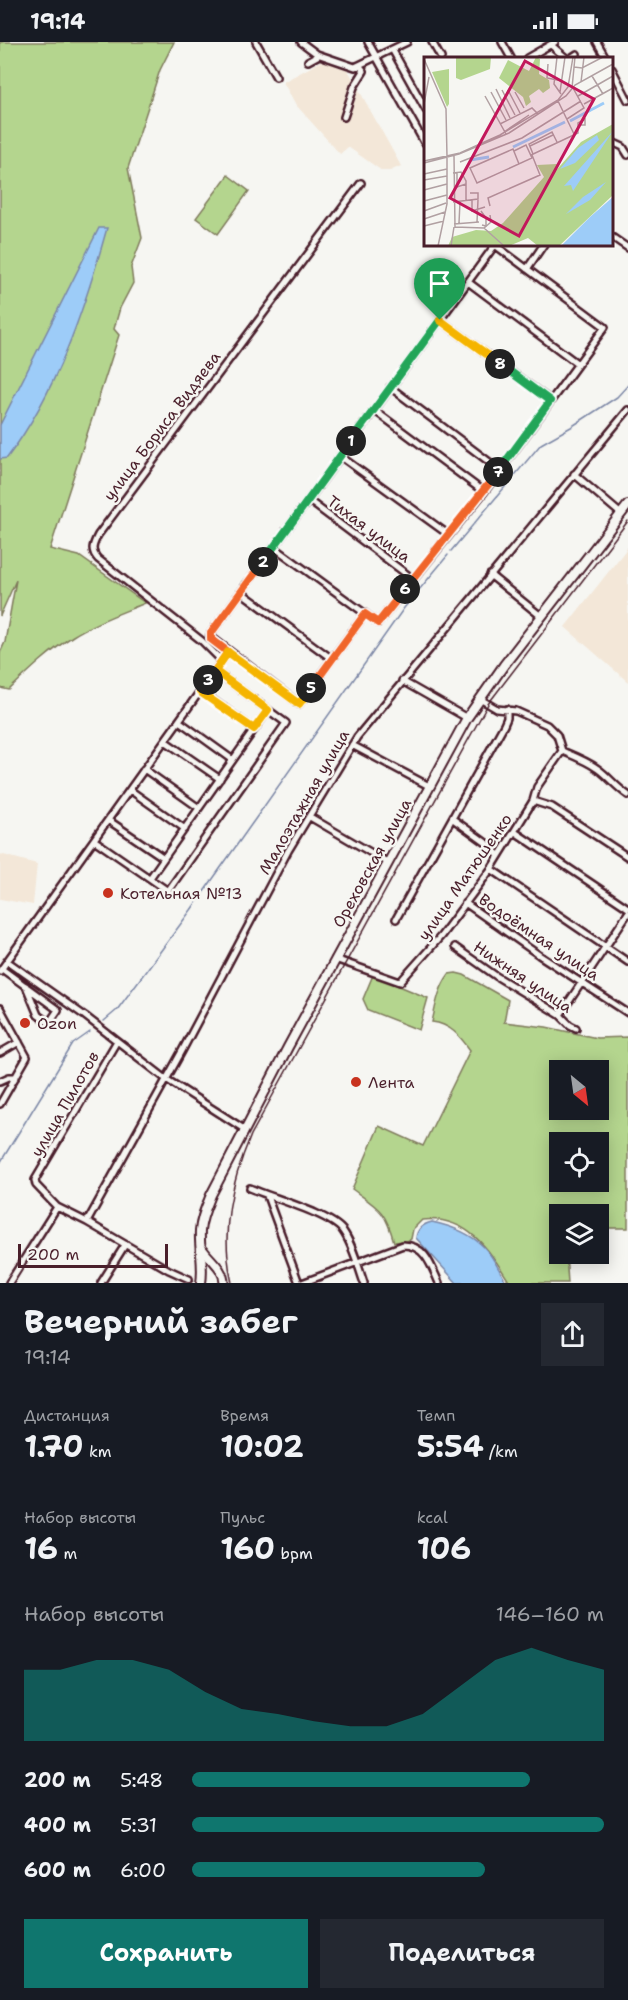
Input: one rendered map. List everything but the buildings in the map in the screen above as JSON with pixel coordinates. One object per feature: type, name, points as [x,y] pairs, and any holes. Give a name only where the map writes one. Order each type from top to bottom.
[{"type":"main road","name":"Ореховская улица","points":[[203,1281],[200,1244],[201,1221],[205,1208],[244,1129],[387,862],[467,717],[628,505]]},
{"type":"main road","points":[[200,1244],[206,1255],[221,1270],[224,1283]]},
{"type":"street","points":[[256,42],[276,77]]},
{"type":"street","points":[[301,42],[319,55],[342,61],[350,66],[360,66],[407,42]]},
{"type":"street","points":[[368,42],[424,139]]},
{"type":"street","points":[[432,42],[440,57]]},
{"type":"street","points":[[502,42],[510,57]]},
{"type":"street","points":[[538,42],[542,50]]},
{"type":"street","points":[[597,42],[605,57]]},
{"type":"street","points":[[536,56],[553,43],[565,57]]},
{"type":"street","points":[[392,49],[424,107]]},
{"type":"street","points":[[572,57],[577,54]]},
{"type":"street","points":[[308,61],[319,55]]},
{"type":"street","points":[[344,117],[354,87],[364,71],[360,66]]},
{"type":"street","points":[[613,71],[628,100]]},
{"type":"street","points":[[613,142],[623,147],[628,155]]},
{"type":"street","name":"улица Бориса Видяева","points":[[222,661],[202,641],[98,559],[92,548],[104,527],[361,183]]},
{"type":"street","points":[[613,238],[628,248]]},
{"type":"street","points":[[365,614],[299,704],[210,636],[494,246]]},
{"type":"street","points":[[274,547],[378,623],[484,492],[605,327],[496,246]]},
{"type":"street","points":[[527,268],[543,246]]},
{"type":"street","points":[[468,282],[578,364]]},
{"type":"street","points":[[440,320],[550,401]]},
{"type":"street","points":[[390,387],[500,470]]},
{"type":"street","points":[[374,410],[484,492]]},
{"type":"street","name":"Малоэтажная улица","points":[[87,1222],[288,851],[352,744],[628,410]]},
{"type":"street","points":[[340,456],[448,535]]},
{"type":"street","points":[[574,474],[621,514]]},
{"type":"street","name":"Тихая улица","points":[[308,500],[413,579]]},
{"type":"street","points":[[490,575],[542,617]]},
{"type":"street","points":[[241,592],[332,659]]},
{"type":"street","points":[[26,986],[38,1015],[49,1023],[58,1010],[26,986],[1,970],[228,652]]},
{"type":"street","points":[[94,840],[168,891],[286,723],[215,671]]},
{"type":"street","points":[[402,681],[467,717]]},
{"type":"street","points":[[200,692],[254,729]]},
{"type":"street","points":[[480,699],[497,709],[516,711],[552,728],[562,751],[599,770],[614,786],[628,795]]},
{"type":"street","points":[[396,919],[504,725],[507,709]]},
{"type":"street","points":[[150,878],[268,710]]},
{"type":"street","points":[[179,721],[233,760]]},
{"type":"street","points":[[165,741],[220,778]]},
{"type":"street","points":[[352,744],[429,786]]},
{"type":"street","name":"улица Матюшенко","points":[[336,959],[400,982],[432,947],[491,869],[533,801],[537,787],[562,751]]},
{"type":"street","points":[[144,770],[199,808]]},
{"type":"street","points":[[129,790],[184,828]]},
{"type":"street","points":[[533,801],[552,807],[628,857]]},
{"type":"street","points":[[310,817],[387,862]]},
{"type":"street","points":[[453,819],[470,830],[500,856]]},
{"type":"street","points":[[108,820],[164,858]]},
{"type":"street","points":[[515,832],[628,908]]},
{"type":"street","points":[[491,869],[628,962]]},
{"type":"street","name":"Водоёмная улица","points":[[465,903],[628,1013]]},
{"type":"street","points":[[560,1015],[628,913]]},
{"type":"street","name":"Нижняя улица","points":[[455,947],[496,976],[560,1015],[576,1028]]},
{"type":"street","points":[[7,961],[85,1016],[166,1079],[244,1129]]},
{"type":"street","points":[[0,1008],[27,1057],[0,1104]]},
{"type":"street","name":"улица Пилотов","points":[[57,1207],[38,1187],[36,1180],[117,1041]]},
{"type":"street","points":[[0,1053],[19,1042]]},
{"type":"street","points":[[0,1081],[16,1077]]},
{"type":"street","points":[[250,1188],[318,1214],[339,1226],[347,1238],[364,1283]]},
{"type":"street","points":[[267,1196],[301,1283],[402,1245],[422,1251],[439,1283]]},
{"type":"street","points":[[9,1283],[57,1207],[189,1279]]},
{"type":"street","points":[[101,1283],[125,1245]]},
{"type":"shaded area","points":[[322,61],[340,63],[348,70],[401,166],[390,171],[382,171],[348,147],[340,154],[296,105],[283,82]]},
{"type":"shaded area","points":[[628,547],[628,682],[565,627]]},
{"type":"shaded area","points":[[0,854],[37,864],[33,905],[0,899]]},
{"type":"green space","points":[[0,42],[174,42],[160,70],[128,168],[142,238],[131,267],[133,283],[120,308],[114,329],[119,335],[50,549],[79,556],[145,603],[99,622],[73,636],[9,690],[0,688],[0,653],[5,642],[16,580],[0,616]]},
{"type":"green space","points":[[228,175],[249,191],[218,234],[196,218]]},
{"type":"green space","points":[[449,974],[464,975],[508,1000],[504,1022],[546,1027],[597,1038],[628,1037],[628,1228],[609,1228],[609,1204],[549,1204],[549,1264],[567,1264],[568,1283],[510,1283],[485,1247],[464,1229],[452,1223],[422,1220],[413,1229],[411,1239],[394,1242],[384,1216],[352,1189],[379,1126],[423,1146],[470,1050],[454,1032],[444,1025],[432,1022]]},
{"type":"green space","points":[[373,975],[428,998],[419,1030],[368,1010],[363,999]]},
{"type":"water","points":[[99,228],[107,228],[68,348],[41,405],[25,432],[7,458],[0,459],[0,425]]},
{"type":"water","points":[[432,1222],[460,1231],[479,1242],[507,1283],[457,1283],[416,1238],[421,1227]]},
{"type":"waterway","points":[[451,551],[541,444],[617,397],[628,385]]},
{"type":"waterway","points":[[104,1021],[117,1010],[191,910],[404,608],[448,555]]},
{"type":"waterway","points":[[0,1163],[73,1044],[90,1032]]},
{"type":"tram line","points":[[232,1283],[227,1245],[229,1208],[238,1171],[251,1135],[488,704],[628,521]]},
{"type":"place","name":"Котельная №13","points":[[108,893]]},
{"type":"place","name":"Ozon","points":[[25,1023]]},
{"type":"place","name":"Лента","points":[[356,1082]]},
{"type":"route","points":[[440,320],[211,633],[211,639],[228,652],[200,692],[254,729],[268,710],[215,671],[228,652],[299,704],[365,614],[378,623],[484,492],[550,401],[440,320]]}]
